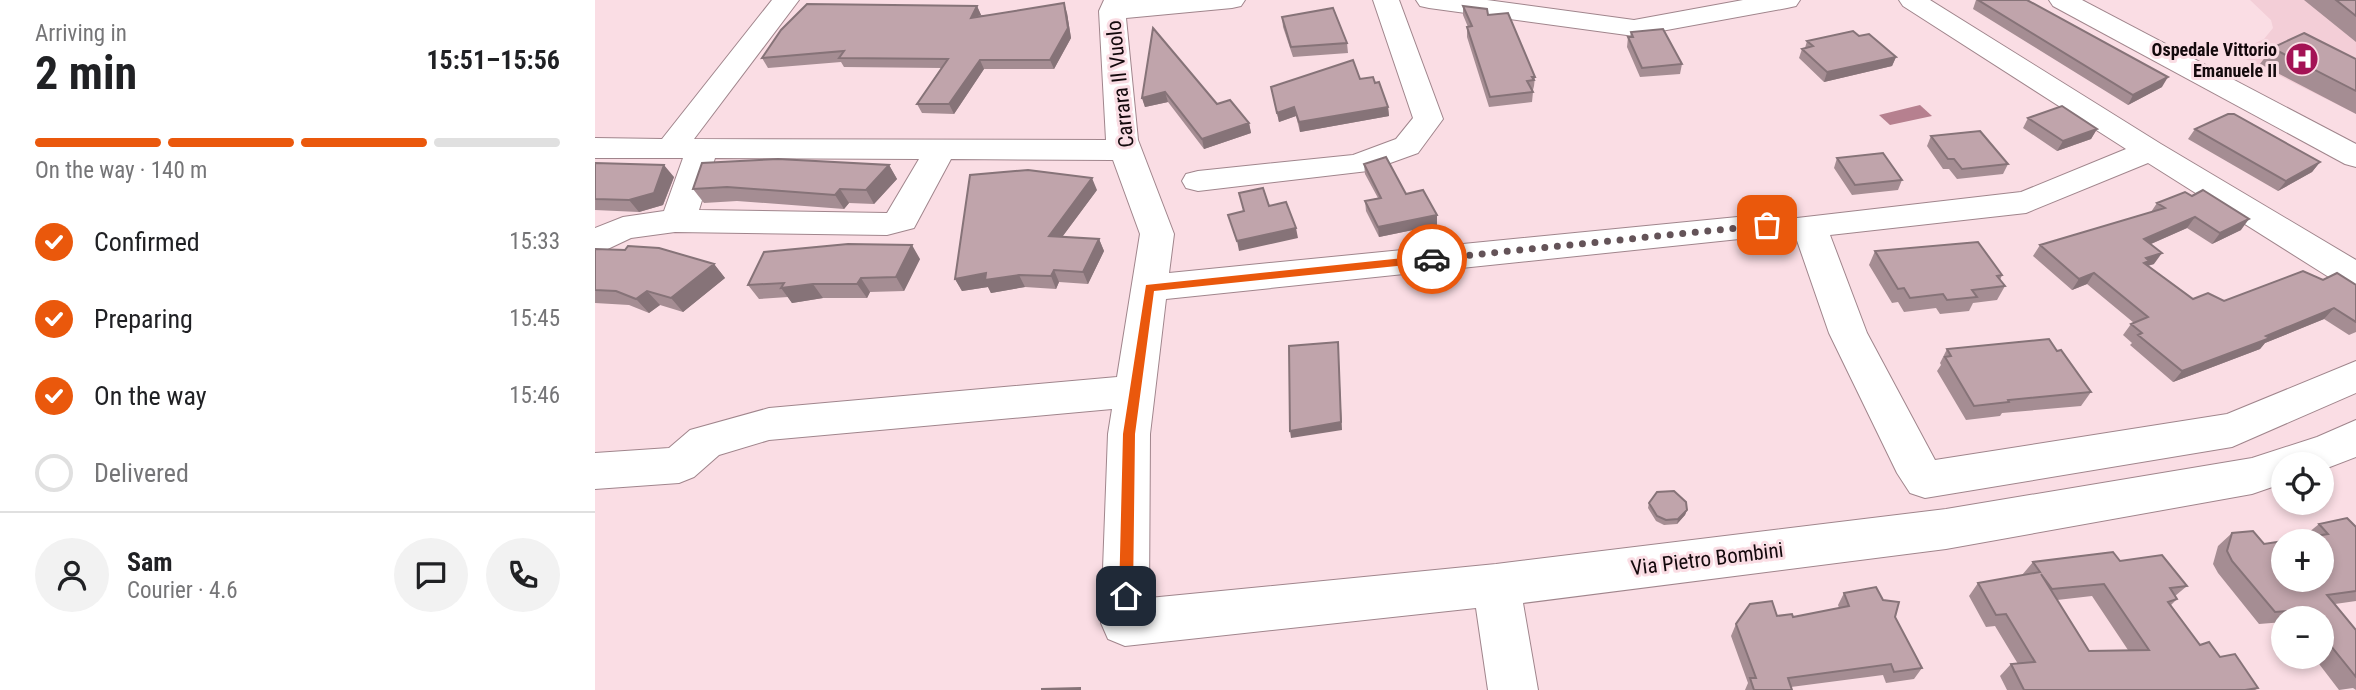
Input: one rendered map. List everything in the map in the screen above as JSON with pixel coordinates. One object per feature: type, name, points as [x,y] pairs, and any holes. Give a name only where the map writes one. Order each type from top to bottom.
[{"type":"street","points":[[675,221],[685,206],[687,147],[786,0]]},
{"type":"street","points":[[1115,5],[1233,0]]},
{"type":"street","points":[[1198,181],[1357,164],[1407,146],[1428,119],[1386,0]]},
{"type":"street","points":[[1429,0],[1634,29],[1776,1]]},
{"type":"street","points":[[1912,0],[2150,151],[2356,276]]},
{"type":"street","points":[[2062,0],[2356,157]]},
{"type":"street","points":[[2099,0],[2356,135]]},
{"type":"street","name":"Carrara Il Vuolo","points":[[1115,5],[1122,140],[1157,234],[1129,434],[1125,623]]},
{"type":"street","points":[[595,148],[1126,150]]},
{"type":"street","points":[[595,243],[623,228],[675,221],[887,224],[902,220],[940,149]]},
{"type":"street","points":[[2150,151],[2026,202],[1809,226],[1848,333],[1912,461],[1926,480],[2232,430],[2356,376]]},
{"type":"street","points":[[1149,288],[1767,225]]},
{"type":"street","points":[[595,471],[679,465],[705,442],[769,424],[1110,394],[1136,388]]},
{"type":"street","points":[[2325,452],[2356,437]]},
{"type":"street","name":"Via Pietro Bombini","points":[[1125,623],[1496,586],[1946,529],[2271,470]]},
{"type":"street","points":[[1496,586],[1513,690]]},
{"type":"shaded area","name":"Ospedale Vittorio Emanuele II","points":[[2250,0],[2356,0],[2356,114],[2234,53],[2264,39],[2273,28],[2271,20]]},
{"type":"shaded area","points":[[1920,105],[1932,116],[1890,125],[1879,115]]},
{"type":"building","points":[[1978,0],[2027,0],[2168,77],[2133,95]]},
{"type":"building","points":[[2336,0],[2356,0],[2356,16]]},
{"type":"building","points":[[1064,3],[1068,28],[1050,60],[980,60],[949,104],[917,104],[948,59],[839,58],[844,51],[762,58],[781,30],[807,4],[977,6],[971,18]]},
{"type":"building","points":[[1463,6],[1487,9],[1488,15],[1508,13],[1535,77],[1532,77],[1534,80],[1527,81],[1533,92],[1490,97],[1467,27],[1472,26]]},
{"type":"building","points":[[1333,8],[1347,43],[1291,47],[1282,17]]},
{"type":"building","points":[[1153,28],[1217,104],[1230,100],[1249,123],[1202,139],[1165,92],[1142,98]]},
{"type":"building","points":[[1663,29],[1682,64],[1642,68],[1628,37],[1633,37],[1631,32]]},
{"type":"building","points":[[1853,31],[1859,36],[1869,34],[1896,57],[1827,72],[1802,49],[1813,46],[1807,41]]},
{"type":"building","points":[[2304,33],[2356,59],[2356,91],[2272,48]]},
{"type":"building","points":[[1353,60],[1360,79],[1373,77],[1375,83],[1379,82],[1388,107],[1299,122],[1294,107],[1277,113],[1271,87]]},
{"type":"building","points":[[2062,106],[2097,129],[2063,141],[2028,118]]},
{"type":"building","points":[[2228,114],[2234,114],[2320,162],[2286,181],[2195,129]]},
{"type":"building","points":[[1980,131],[2008,164],[1962,169],[1954,159],[1948,159],[1931,136]]},
{"type":"building","points":[[1883,153],[1902,180],[1855,185],[1837,158]]},
{"type":"building","points":[[1386,157],[1406,194],[1423,190],[1437,215],[1378,227],[1365,201],[1381,198],[1364,164]]},
{"type":"building","points":[[778,159],[889,165],[866,190],[840,189],[835,195],[727,187],[693,189],[702,163]]},
{"type":"building","points":[[595,163],[664,165],[654,193],[629,200],[595,199]]},
{"type":"building","points":[[1028,170],[1092,178],[1049,236],[1099,239],[1083,272],[1054,270],[1051,276],[1019,275],[985,280],[986,273],[955,279],[970,175]]},
{"type":"building","points":[[1263,188],[1269,206],[1286,202],[1296,228],[1237,241],[1228,215],[1244,211],[1239,193]]},
{"type":"building","points":[[2203,190],[2249,219],[2220,233],[2195,217],[2144,239],[2162,253],[2146,258],[2149,261],[2144,263],[2193,299],[2208,293],[2224,301],[2303,271],[2323,280],[2337,273],[2356,285],[2356,322],[2334,308],[2266,336],[2270,338],[2182,371],[2138,335],[2142,333],[2131,324],[2148,317],[2094,273],[2079,279],[2040,245],[2165,208],[2157,203],[2185,192],[2192,196]]},
{"type":"building","points":[[1978,242],[2002,275],[1997,276],[2005,286],[1972,290],[1977,297],[1947,300],[1943,294],[1910,298],[1904,288],[1898,289],[1875,251]]},
{"type":"building","points":[[848,244],[912,245],[896,277],[861,278],[857,284],[813,284],[781,288],[784,283],[748,285],[764,252]]},
{"type":"building","points":[[628,246],[659,248],[714,264],[671,298],[647,291],[636,299],[616,291],[595,290],[595,249],[625,250]]},
{"type":"building","points":[[2049,339],[2057,351],[2061,350],[2091,392],[1974,406],[1945,357],[1951,356],[1947,349]]},
{"type":"building","points":[[1338,342],[1341,422],[1290,431],[1289,346]]},
{"type":"building","points":[[1674,491],[1686,502],[1687,510],[1678,519],[1666,520],[1657,516],[1649,503],[1657,492]]},
{"type":"building","points":[[2347,518],[2356,527],[2356,591],[2327,595],[2356,630],[2356,677],[2334,650],[2334,606],[2271,607],[2232,561],[2227,551],[2232,533],[2253,531],[2264,544],[2271,543],[2271,592],[2334,592],[2334,529],[2324,529],[2319,524]]},
{"type":"building","points":[[2113,552],[2120,561],[2162,555],[2187,586],[2170,588],[2177,599],[2168,602],[2200,645],[2209,642],[2220,657],[2235,654],[2258,688],[2024,690],[2011,664],[2035,662],[2006,614],[1996,615],[1978,583],[2040,572],[2033,562]],"holes":[[[2041,574],[2052,589],[2104,584],[2149,650],[2089,651]]]},
{"type":"building","points":[[1876,587],[1883,600],[1899,602],[1895,617],[1922,668],[1894,672],[1891,664],[1788,678],[1792,690],[1754,690],[1750,678],[1756,678],[1736,624],[1750,604],[1772,601],[1777,616],[1792,614],[1793,617],[1849,606],[1844,593]]},
{"type":"building","points":[[1042,689],[1080,690],[1042,690]]},
{"type":"way so far","points":[[1432,259],[1767,225]]},
{"type":"place","name":"Ospedale Vittorio Emanuele II","points":[[2302,59]]},
{"type":"route","points":[[1126,596],[1129,434],[1149,288],[1432,259]]}]
